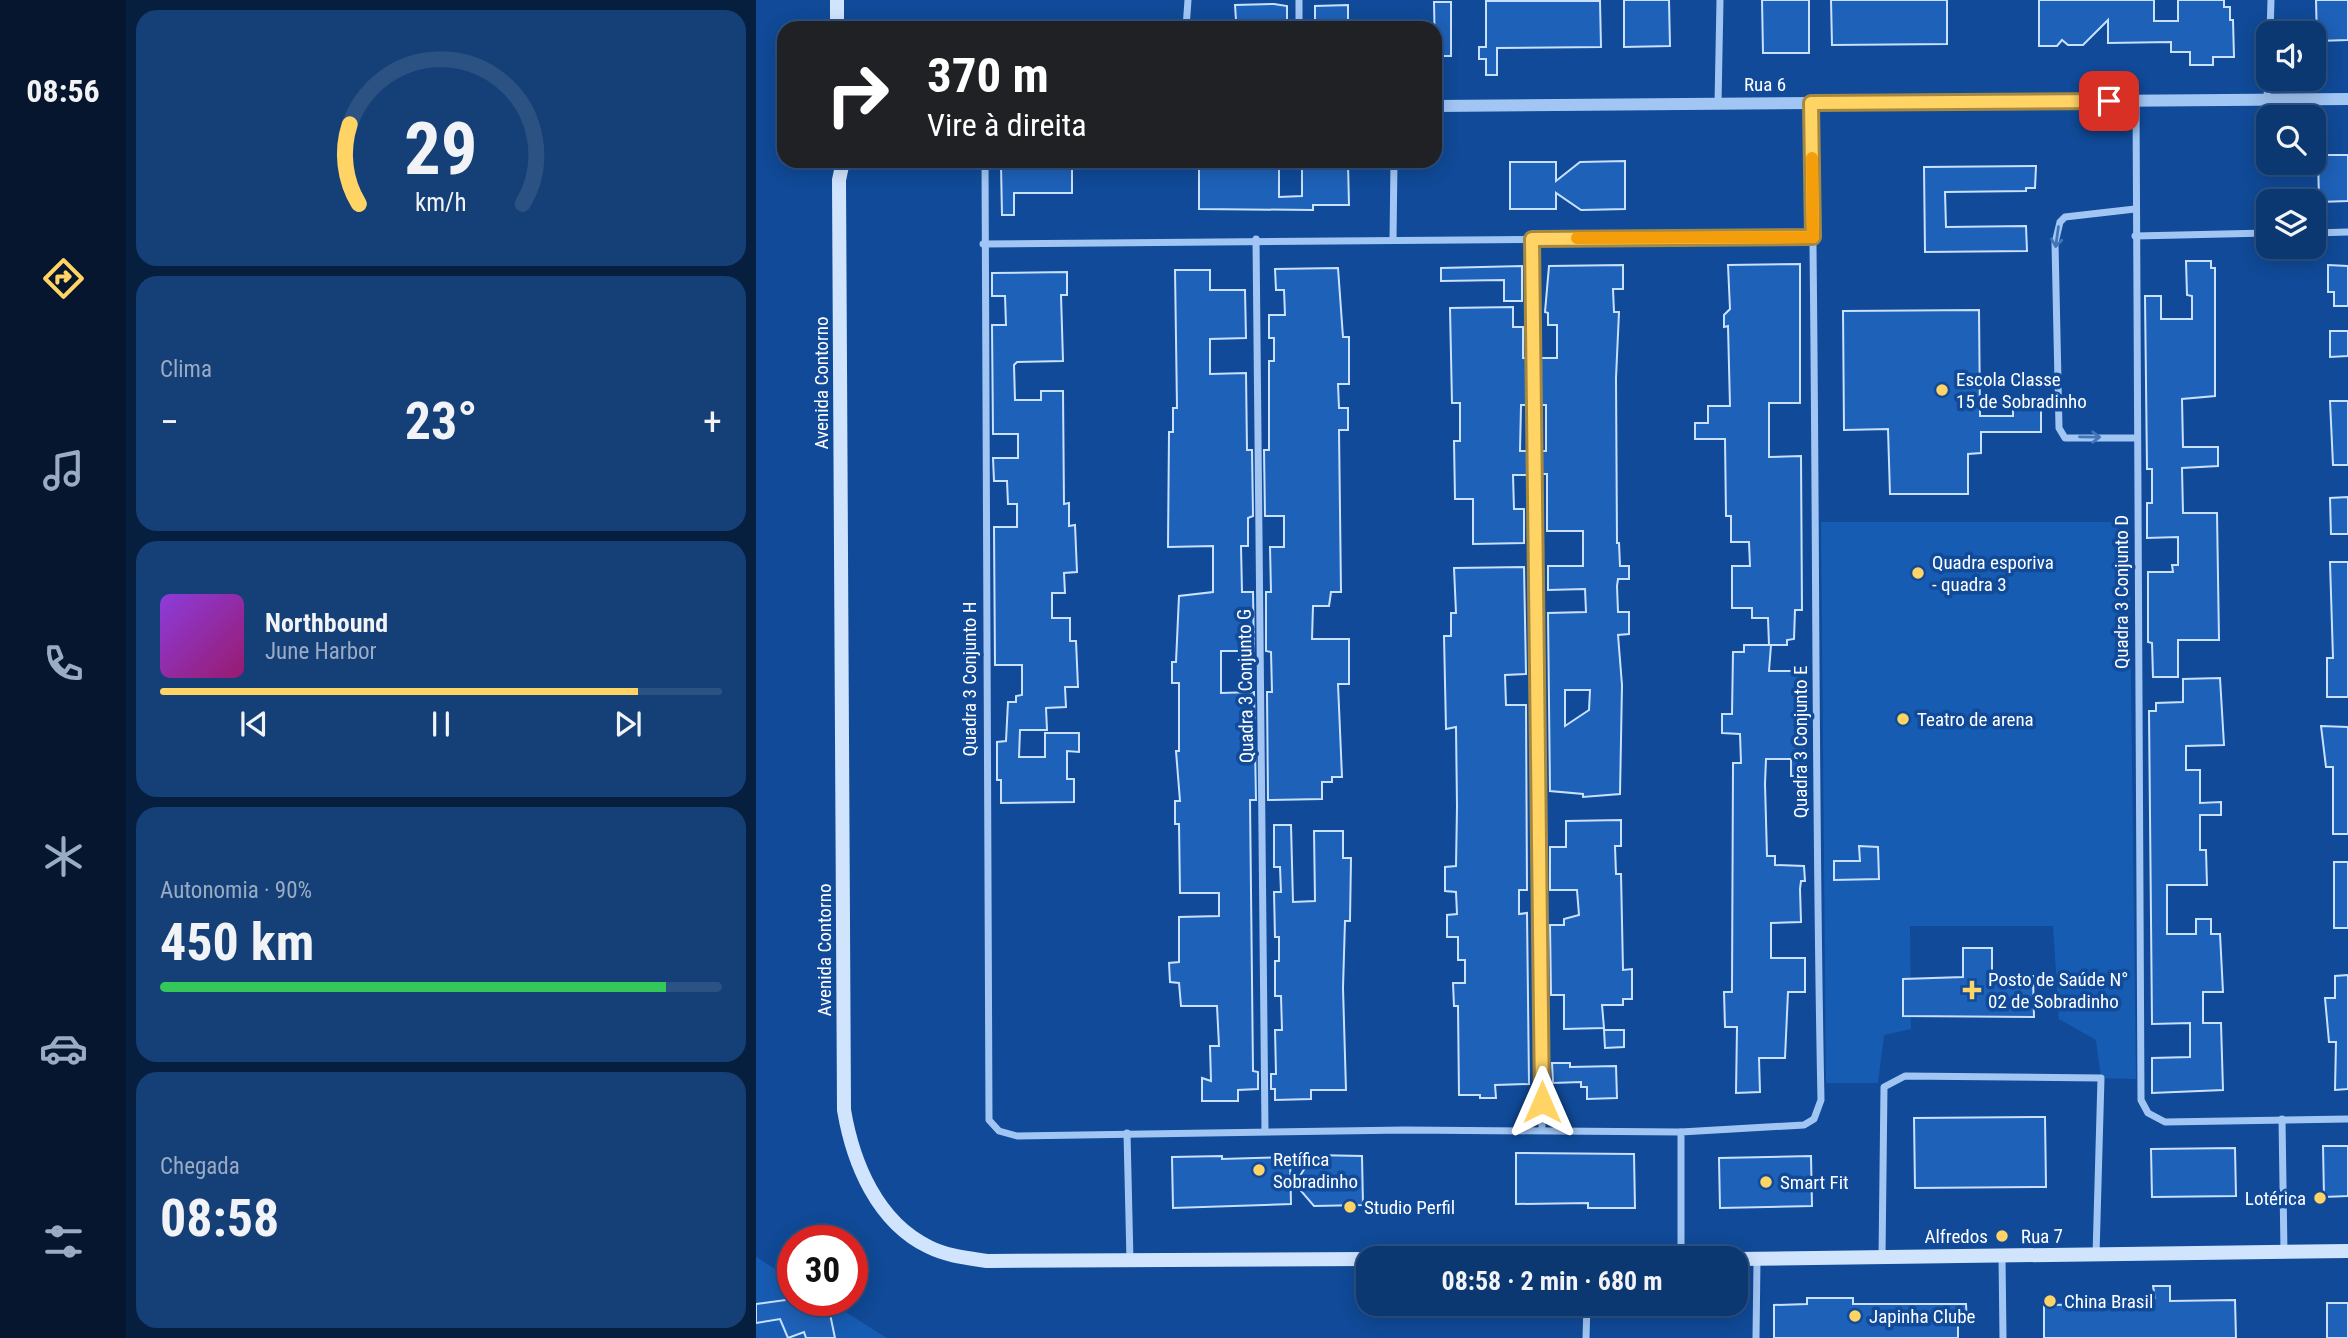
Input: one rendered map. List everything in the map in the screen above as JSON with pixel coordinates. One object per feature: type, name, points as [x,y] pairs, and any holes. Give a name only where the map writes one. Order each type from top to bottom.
[{"type":"main road","points":[[837,0],[837,21]]},
{"type":"main road","points":[[835,168],[839,180]]},
{"type":"main road","points":[[839,180],[842,168]]},
{"type":"main road","name":"Avenida Contorno","points":[[839,180],[844,1096],[848,1136],[863,1177],[896,1223],[929,1247],[987,1261],[1356,1259]]},
{"type":"main road","name":"Rua 7","points":[[1748,1260],[2348,1251]]},
{"type":"street","points":[[1186,21],[1188,0]]},
{"type":"street","points":[[1299,0],[1299,21]]},
{"type":"street","points":[[1718,104],[1720,0]]},
{"type":"street","points":[[2270,21],[2271,0]]},
{"type":"street","points":[[2267,91],[2267,100]]},
{"type":"street","name":"Rua 6","points":[[1442,106],[2348,99]]},
{"type":"street","name":"Quadra 3 Conjunto D","points":[[2136,101],[2141,1083],[2144,1109],[2153,1118],[2165,1122],[2281,1119]]},
{"type":"street","name":"Quadra 3 Conjunto E","points":[[1681,1132],[1804,1125],[1814,1119],[1821,1100],[1816,860],[1811,103]]},
{"type":"street","name":"Quadra 3 Conjunto H","points":[[985,168],[987,1114],[999,1131],[1017,1136],[1127,1133]]},
{"type":"street","points":[[1393,240],[1394,168]]},
{"type":"street","points":[[2135,208],[2066,218],[2060,222],[2055,243],[2059,428],[2065,438],[2136,438]]},
{"type":"street","points":[[2326,233],[2348,232]]},
{"type":"street","points":[[2135,236],[2256,233]]},
{"type":"street","points":[[983,244],[1256,239],[1813,237]]},
{"type":"street","name":"Quadra 3 Conjunto G","points":[[1256,239],[1265,1131]]},
{"type":"street","points":[[1532,239],[1542,1129]]},
{"type":"street","points":[[1882,1258],[1884,1087],[1905,1076],[2101,1078],[2096,1255]]},
{"type":"street","points":[[2284,1252],[2281,1119],[2348,1119]]},
{"type":"street","points":[[1130,1261],[1127,1133],[1542,1129],[1681,1132],[1681,1246]]},
{"type":"street","points":[[2002,1256],[2003,1338]]},
{"type":"street","points":[[1756,1338],[1757,1260]]},
{"type":"street","points":[[1586,1338],[1587,1316]]},
{"type":"shaded area","points":[[1821,522],[2129,522],[2136,1079],[2101,1078],[2096,1040],[2059,1019],[2053,926],[1910,926],[1911,1029],[1884,1035],[1878,1083],[1826,1083]]},
{"type":"shaded area","points":[[756,1257],[777,1270],[777,1316],[852,1316],[887,1338],[756,1338]]},
{"type":"building","points":[[1624,0],[1669,0],[1670,46],[1624,47]]},
{"type":"building","points":[[1762,0],[1809,0],[1809,53],[1763,53]]},
{"type":"building","points":[[1831,0],[1947,0],[1947,44],[1832,45]]},
{"type":"building","points":[[2039,0],[2154,0],[2154,21],[2178,21],[2178,0],[2224,0],[2224,7],[2230,7],[2230,20],[2233,20],[2234,57],[2213,57],[2213,65],[2190,65],[2190,52],[2171,52],[2171,42],[2108,43],[2108,20],[2083,45],[2068,45],[2062,40],[2057,46],[2039,46]]},
{"type":"building","points":[[2316,0],[2348,0],[2348,40],[2326,41],[2326,21],[2317,21]]},
{"type":"building","points":[[1486,1],[1600,1],[1601,47],[1497,48],[1497,75],[1486,75],[1486,59],[1479,59],[1479,47],[1486,47]]},
{"type":"building","points":[[1434,2],[1451,2],[1451,56],[1442,56],[1442,21],[1434,21]]},
{"type":"building","points":[[1235,5],[1287,6],[1287,21],[1236,20]]},
{"type":"building","points":[[1348,5],[1348,21],[1315,21],[1315,6]]},
{"type":"building","points":[[2326,155],[2348,155],[2348,201],[2326,202],[2326,189],[2319,189],[2318,175],[2326,175]]},
{"type":"building","points":[[1625,161],[1625,209],[1581,210],[1556,193],[1556,209],[1510,209],[1510,162],[1556,162],[1556,181],[1580,162]]},
{"type":"building","points":[[2036,166],[2035,188],[2026,188],[2026,191],[1945,192],[1946,227],[2026,226],[2027,251],[1925,252],[1924,167]]},
{"type":"building","points":[[1001,168],[1072,168],[1072,193],[1014,193],[1014,215],[1002,215]]},
{"type":"building","points":[[1199,168],[1279,168],[1279,197],[1302,196],[1302,168],[1348,168],[1349,205],[1313,205],[1313,210],[1199,209]]},
{"type":"building","points":[[2186,261],[2211,261],[2211,268],[2215,268],[2215,396],[2182,399],[2183,447],[2218,447],[2218,466],[2182,468],[2183,513],[2217,513],[2219,640],[2178,640],[2178,677],[2153,677],[2152,643],[2148,642],[2148,572],[2173,572],[2172,565],[2178,565],[2178,537],[2147,538],[2147,503],[2152,503],[2152,469],[2147,469],[2145,296],[2161,296],[2161,319],[2192,319],[2192,296],[2187,295]]},
{"type":"building","points":[[1800,264],[1800,403],[1769,403],[1769,457],[1801,456],[1802,610],[1795,610],[1794,639],[1787,640],[1787,645],[1769,645],[1768,618],[1752,618],[1752,608],[1732,608],[1732,566],[1750,566],[1749,542],[1731,542],[1731,516],[1726,516],[1725,439],[1695,439],[1695,423],[1708,423],[1708,406],[1730,406],[1728,326],[1724,327],[1724,315],[1730,309],[1728,265]]},
{"type":"building","points":[[1623,265],[1623,289],[1613,289],[1614,312],[1619,312],[1616,378],[1617,543],[1620,566],[1629,566],[1629,579],[1618,579],[1617,586],[1618,612],[1629,612],[1629,634],[1618,635],[1622,685],[1620,794],[1583,797],[1583,794],[1550,791],[1548,613],[1586,612],[1585,589],[1548,590],[1548,566],[1583,566],[1583,531],[1547,531],[1547,474],[1541,474],[1541,451],[1546,451],[1546,405],[1540,405],[1539,358],[1557,358],[1557,325],[1548,325],[1548,313],[1545,312],[1549,266]],"holes":[[[1565,690],[1590,690],[1589,710],[1565,726]]]},
{"type":"building","points":[[2328,265],[2348,266],[2348,306],[2334,306],[2334,292],[2328,292]]},
{"type":"building","points":[[1522,266],[1522,301],[1504,301],[1504,280],[1441,281],[1441,268]]},
{"type":"building","points":[[1338,268],[1343,337],[1349,337],[1349,384],[1338,384],[1339,408],[1348,408],[1348,430],[1339,430],[1341,592],[1331,592],[1329,606],[1313,606],[1312,639],[1349,639],[1349,684],[1338,684],[1342,777],[1332,777],[1332,782],[1322,782],[1322,799],[1268,800],[1267,692],[1272,692],[1271,652],[1266,651],[1266,592],[1271,592],[1270,547],[1284,547],[1284,516],[1265,516],[1264,450],[1269,450],[1269,361],[1274,361],[1274,338],[1269,338],[1269,315],[1285,315],[1284,290],[1276,290],[1275,269]]},
{"type":"building","points":[[1175,270],[1210,270],[1210,290],[1245,290],[1246,338],[1210,339],[1210,374],[1246,373],[1247,450],[1252,450],[1253,516],[1248,518],[1248,546],[1241,546],[1242,592],[1253,592],[1254,651],[1221,651],[1221,693],[1254,692],[1256,800],[1250,800],[1253,1071],[1258,1072],[1258,1089],[1238,1090],[1238,1101],[1202,1101],[1202,1078],[1211,1081],[1210,1046],[1219,1046],[1217,1006],[1181,1006],[1179,983],[1170,982],[1169,963],[1179,962],[1179,917],[1219,916],[1219,893],[1180,893],[1179,824],[1175,824],[1175,801],[1180,801],[1176,751],[1179,751],[1179,683],[1172,683],[1172,662],[1176,662],[1179,596],[1213,592],[1213,546],[1168,547],[1169,432],[1173,432],[1173,408],[1177,408]]},
{"type":"building","points":[[1067,272],[1067,295],[1061,295],[1063,361],[1017,362],[1014,365],[1015,400],[1041,400],[1041,391],[1063,391],[1064,504],[1069,503],[1069,526],[1075,525],[1077,572],[1064,573],[1065,593],[1052,593],[1052,618],[1070,618],[1070,641],[1076,641],[1078,687],[1065,687],[1066,707],[1046,708],[1047,730],[1020,730],[1019,757],[1045,757],[1045,733],[1079,733],[1079,752],[1067,751],[1067,779],[1074,779],[1074,802],[1001,803],[1001,780],[997,780],[997,742],[1006,741],[1008,702],[1016,702],[1016,696],[1022,695],[1022,665],[995,665],[994,527],[1017,527],[1017,504],[1008,504],[1007,481],[994,481],[993,458],[1018,458],[1018,434],[993,434],[992,325],[1006,325],[1005,296],[992,296],[992,273]]},
{"type":"building","points":[[1513,307],[1513,327],[1523,327],[1523,358],[1527,358],[1528,405],[1521,405],[1520,451],[1528,451],[1529,475],[1513,475],[1514,509],[1524,509],[1524,543],[1473,544],[1473,499],[1455,499],[1454,441],[1460,441],[1460,403],[1452,403],[1450,308]]},
{"type":"building","points":[[1979,310],[1980,416],[2013,416],[2013,408],[2041,408],[2041,432],[1981,432],[1981,453],[1968,454],[1968,494],[1890,494],[1888,429],[1844,430],[1843,311]]},
{"type":"building","points":[[2330,331],[2348,331],[2348,356],[2330,357]]},
{"type":"building","points":[[2330,401],[2348,401],[2348,465],[2333,465]]},
{"type":"building","points":[[2348,497],[2348,534],[2331,534],[2330,498]]},
{"type":"building","points":[[2330,562],[2348,562],[2348,697],[2327,697],[2327,658],[2333,658]]},
{"type":"building","points":[[1524,567],[1526,674],[1505,675],[1506,705],[1526,705],[1527,890],[1519,890],[1519,914],[1527,913],[1529,1084],[1495,1085],[1496,1098],[1480,1098],[1480,1095],[1459,1095],[1458,1006],[1454,1006],[1453,983],[1465,983],[1465,960],[1458,960],[1458,937],[1447,937],[1447,915],[1457,914],[1456,892],[1445,891],[1445,867],[1456,866],[1457,806],[1456,727],[1446,729],[1444,636],[1451,636],[1451,613],[1456,613],[1454,568]]},
{"type":"building","points":[[1744,645],[1771,645],[1769,671],[1803,671],[1804,776],[1791,776],[1791,759],[1766,759],[1765,784],[1767,856],[1775,856],[1775,865],[1804,866],[1805,881],[1801,881],[1800,889],[1801,922],[1771,923],[1771,958],[1805,958],[1805,992],[1788,992],[1785,1058],[1759,1058],[1760,1092],[1736,1093],[1737,1027],[1725,1027],[1724,992],[1732,992],[1733,763],[1741,763],[1740,734],[1722,733],[1722,714],[1732,714],[1733,652],[1744,652]]},
{"type":"building","points":[[2220,678],[2224,745],[2186,746],[2186,770],[2200,770],[2200,803],[2221,802],[2221,815],[2200,815],[2200,850],[2206,850],[2207,885],[2167,885],[2167,934],[2196,934],[2196,919],[2211,919],[2211,934],[2220,934],[2223,992],[2203,992],[2203,1023],[2221,1023],[2223,1090],[2152,1093],[2152,1058],[2190,1057],[2190,1023],[2152,1024],[2149,711],[2156,711],[2156,703],[2183,702],[2183,679]]},
{"type":"building","points":[[2321,726],[2348,727],[2348,834],[2333,834],[2333,767],[2326,767]]},
{"type":"building","points":[[1621,820],[1621,846],[1615,846],[1616,874],[1621,874],[1623,970],[1632,969],[1632,999],[1623,999],[1623,1005],[1602,1005],[1604,1028],[1564,1029],[1564,995],[1551,995],[1550,925],[1564,925],[1564,919],[1579,915],[1577,890],[1550,890],[1550,847],[1566,847],[1566,821]]},
{"type":"building","points":[[1274,825],[1291,825],[1293,902],[1315,901],[1314,831],[1343,831],[1343,858],[1351,858],[1350,921],[1345,921],[1343,988],[1346,1090],[1311,1090],[1311,1099],[1275,1100],[1275,1089],[1271,1089],[1271,1074],[1276,1074],[1275,1030],[1282,1030],[1281,996],[1275,996],[1275,961],[1279,961],[1279,937],[1275,937],[1274,892],[1281,892],[1280,867],[1274,867]]},
{"type":"building","points":[[1859,846],[1878,847],[1879,879],[1834,880],[1834,861],[1860,861]]},
{"type":"building","points":[[2334,862],[2348,862],[2348,928],[2334,928]]},
{"type":"building","points":[[1963,948],[1992,948],[1992,977],[2033,976],[2034,1017],[1903,1016],[1903,979],[1963,977]]},
{"type":"building","points":[[2348,975],[2348,1089],[2335,1090],[2336,1042],[2329,1042],[2325,998],[2335,998],[2335,976]]},
{"type":"building","points":[[1604,1030],[1624,1030],[1624,1047],[1605,1048]]},
{"type":"building","points":[[1552,1063],[1570,1063],[1570,1067],[1616,1066],[1617,1098],[1587,1099],[1587,1087],[1581,1087],[1581,1082],[1553,1083]]},
{"type":"building","points":[[2045,1117],[2046,1187],[1915,1188],[1914,1118]]},
{"type":"building","points":[[2323,1146],[2348,1146],[2348,1196],[2324,1197]]},
{"type":"building","points":[[2235,1148],[2236,1196],[2152,1197],[2151,1149]]},
{"type":"building","points":[[1516,1153],[1634,1154],[1635,1208],[1588,1208],[1588,1203],[1516,1204]]},
{"type":"building","points":[[1313,1155],[1362,1156],[1363,1205],[1314,1206],[1295,1184]]},
{"type":"building","points":[[1222,1156],[1222,1159],[1290,1157],[1291,1204],[1173,1208],[1172,1157]]},
{"type":"building","name":"Smart Fit","points":[[1811,1156],[1812,1206],[1720,1208],[1719,1158]]},
{"type":"building","points":[[2153,1286],[2170,1286],[2170,1301],[2235,1300],[2236,1338],[2044,1338],[2044,1305],[2119,1304],[2119,1298],[2155,1298]]},
{"type":"building","points":[[1807,1298],[1853,1298],[1853,1304],[1966,1304],[1967,1322],[1958,1322],[1958,1338],[1774,1338],[1774,1305],[1807,1304]]},
{"type":"building","points":[[777,1301],[777,1316],[830,1316],[835,1338],[806,1338],[804,1332],[788,1338],[780,1319],[756,1323],[756,1304]]},
{"type":"building","points":[[2327,1303],[2348,1303],[2348,1338],[2327,1338]]},
{"type":"slow traffic","points":[[1577,238],[1813,237],[1812,158]]},
{"type":"place","name":"Escola Classe 15 de Sobradinho","points":[[1942,390]]},
{"type":"place","name":"Quadra esporiva - quadra 3","points":[[1918,573]]},
{"type":"place","name":"Teatro de arena","points":[[1903,719]]},
{"type":"place","name":"Posto de Saúde N° 02 de Sobradinho","points":[[1972,990]]},
{"type":"place","name":"Retífica Sobradinho","points":[[1259,1170]]},
{"type":"place","name":"Smart Fit","points":[[1766,1182]]},
{"type":"place","name":"Lotérica","points":[[2320,1198]]},
{"type":"place","name":"Studio Perfil","points":[[1350,1207]]},
{"type":"place","name":"Alfredos","points":[[2002,1236]]},
{"type":"place","name":"China Brasil","points":[[2050,1301]]},
{"type":"place","name":"Japinha Clube","points":[[1855,1316]]},
{"type":"route","points":[[1542,1102],[1532,239],[1813,237],[1811,103],[2109,101]]}]
